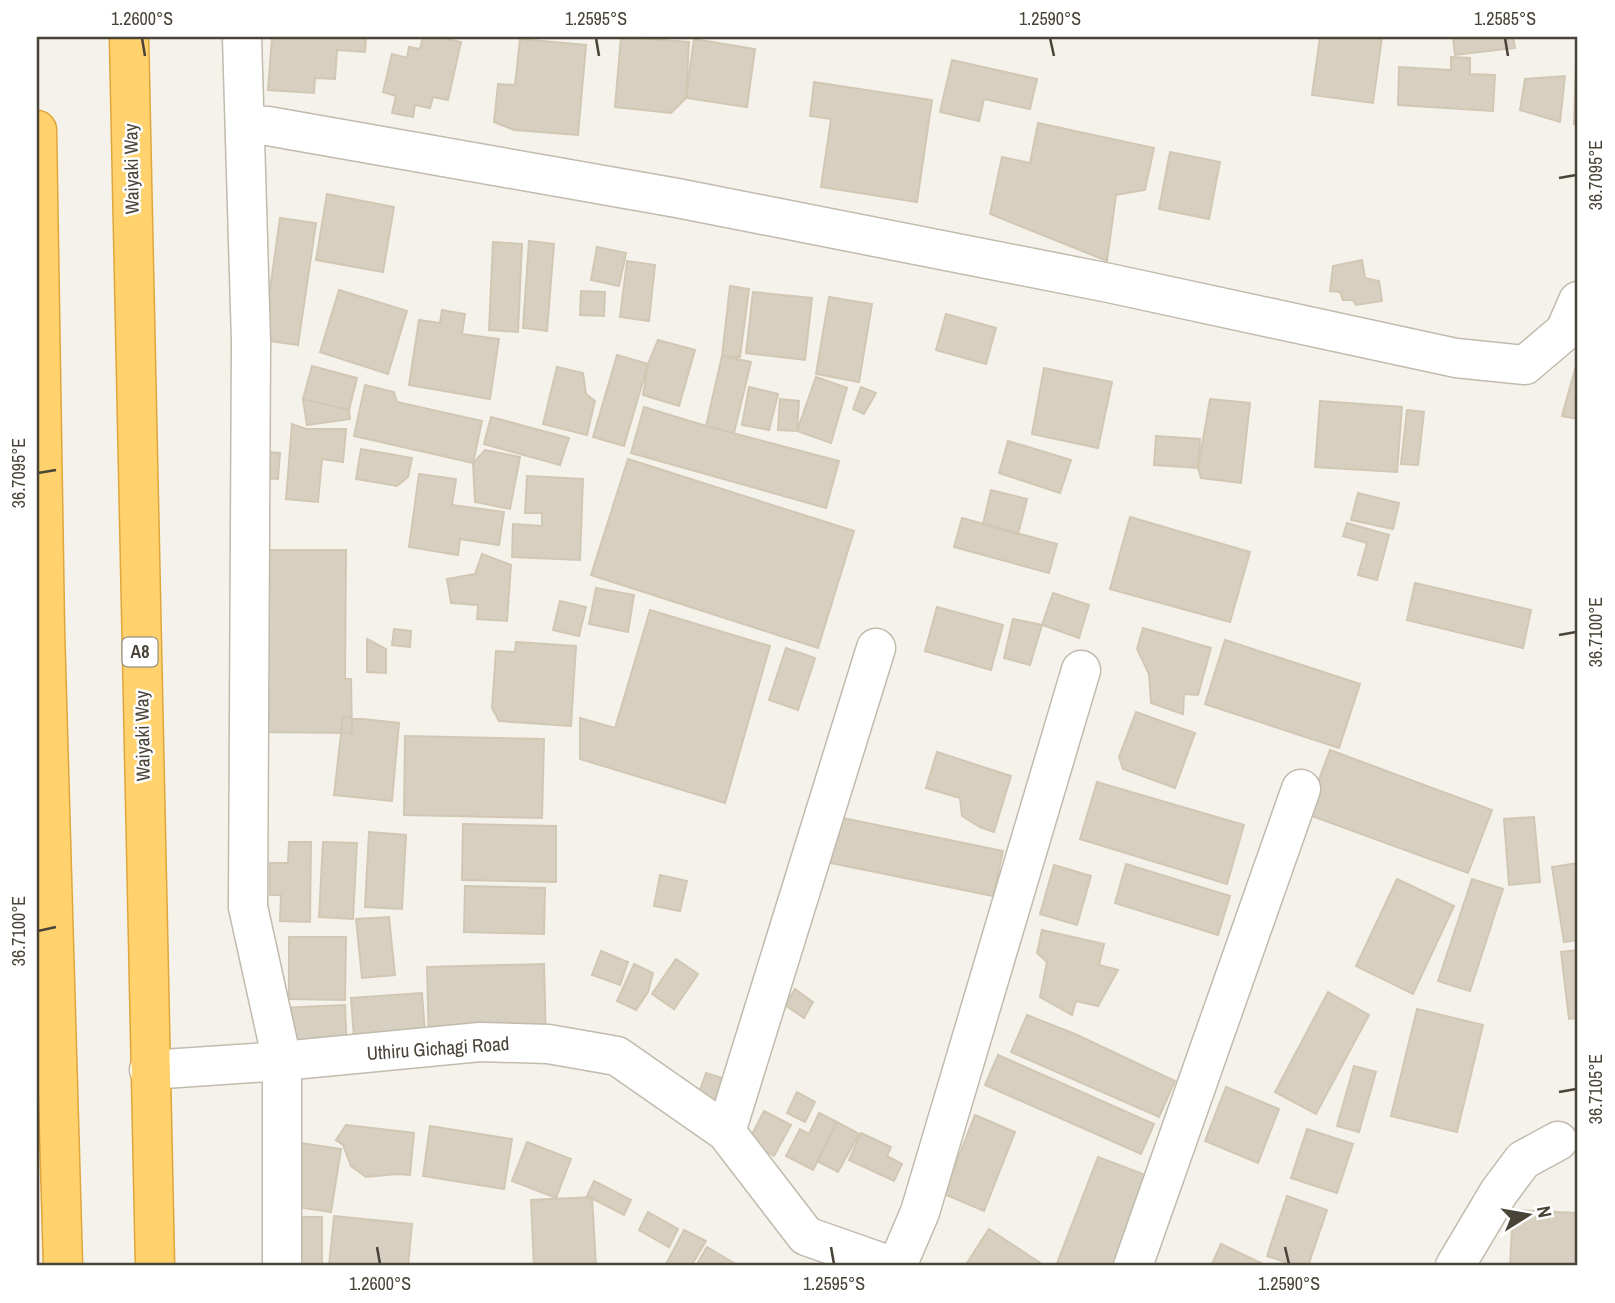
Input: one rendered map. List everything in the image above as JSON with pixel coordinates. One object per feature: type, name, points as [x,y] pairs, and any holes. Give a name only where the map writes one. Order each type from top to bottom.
[{"type":"highway","name":"Waiyaki Way","points":[[128,37],[155,1266]]},
{"type":"highway","points":[[37,130],[44,616],[64,1266]]},
{"type":"street","points":[[242,37],[250,342],[248,908],[282,1061],[282,1266]]},
{"type":"street","points":[[246,125],[268,126],[677,198],[1109,283],[1456,358],[1525,365],[1565,331],[1578,301]]},
{"type":"street","points":[[726,1132],[876,648]]},
{"type":"street","points":[[897,1266],[920,1212],[1081,670]]},
{"type":"street","points":[[1133,1266],[1301,789]]},
{"type":"street","name":"Uthiru Gichagi Road","points":[[149,1070],[282,1061],[480,1042],[548,1044],[617,1056],[726,1132],[805,1251],[891,1266]]},
{"type":"street","points":[[1455,1266],[1499,1192],[1523,1160],[1558,1141]]},
{"type":"building","points":[[272,37],[366,37],[365,52],[337,50],[335,79],[315,78],[314,93],[268,90]]},
{"type":"building","points":[[423,37],[461,42],[448,100],[433,97],[430,108],[415,105],[413,117],[392,113],[396,96],[383,92],[392,54],[407,58],[409,47],[420,49]]},
{"type":"building","points":[[621,37],[689,42],[686,98],[671,113],[615,107]]},
{"type":"building","points":[[1320,37],[1382,37],[1373,103],[1312,95]]},
{"type":"building","points":[[1453,37],[1513,37],[1515,48],[1455,55]]},
{"type":"building","points":[[1577,37],[1578,124],[1574,124]]},
{"type":"building","points":[[520,39],[586,45],[578,135],[514,130],[494,122],[498,84],[515,85]]},
{"type":"building","points":[[694,39],[755,49],[747,107],[686,98]]},
{"type":"building","points":[[1451,57],[1470,58],[1470,74],[1495,75],[1493,111],[1398,105],[1399,67],[1451,70]]},
{"type":"building","points":[[952,60],[1037,79],[1030,109],[984,99],[979,121],[940,112]]},
{"type":"building","points":[[1565,76],[1560,122],[1520,110],[1525,79]]},
{"type":"building","points":[[814,82],[932,100],[917,202],[821,187],[831,119],[810,116]]},
{"type":"building","points":[[1038,123],[1154,148],[1145,190],[1116,195],[1107,261],[990,214],[1002,157],[1030,163]]},
{"type":"building","points":[[1170,152],[1220,162],[1209,219],[1159,209]]},
{"type":"building","points":[[327,194],[394,207],[383,272],[316,260]]},
{"type":"building","points":[[280,218],[316,223],[298,345],[263,340]]},
{"type":"building","points":[[529,241],[554,244],[547,331],[523,328]]},
{"type":"building","points":[[493,242],[522,244],[518,332],[489,330]]},
{"type":"building","points":[[597,247],[626,253],[619,286],[591,280]]},
{"type":"building","points":[[1362,260],[1365,278],[1379,281],[1382,301],[1356,305],[1353,300],[1343,300],[1340,292],[1330,291],[1333,266]]},
{"type":"building","points":[[627,261],[655,265],[649,321],[620,317]]},
{"type":"building","points":[[730,286],[749,289],[740,357],[722,356]]},
{"type":"building","points":[[339,290],[407,311],[388,374],[320,352]]},
{"type":"building","points":[[581,291],[605,292],[604,316],[580,315]]},
{"type":"building","points":[[753,292],[812,298],[805,360],[746,353]]},
{"type":"building","points":[[829,297],[872,304],[859,382],[816,374]]},
{"type":"building","points":[[442,310],[465,314],[462,334],[499,339],[490,399],[409,385],[419,320],[440,323]]},
{"type":"building","points":[[946,314],[996,328],[986,364],[936,350]]},
{"type":"building","points":[[1578,326],[1578,419],[1562,416],[1577,362]]},
{"type":"building","points":[[658,340],[695,350],[679,406],[643,395],[648,364]]},
{"type":"building","points":[[617,355],[648,364],[624,446],[593,437]]},
{"type":"building","points":[[722,356],[751,362],[734,433],[706,426]]},
{"type":"building","points":[[312,366],[357,378],[349,410],[303,399]]},
{"type":"building","points":[[557,367],[583,373],[586,394],[595,401],[587,435],[543,424]]},
{"type":"building","points":[[1044,368],[1112,382],[1098,448],[1032,434]]},
{"type":"building","points":[[816,377],[847,388],[831,443],[797,431]]},
{"type":"building","points":[[365,385],[394,392],[397,402],[482,421],[473,463],[354,436]]},
{"type":"building","points":[[749,387],[778,394],[769,430],[742,425]]},
{"type":"building","points":[[861,387],[876,393],[864,414],[853,409]]},
{"type":"building","points":[[303,399],[349,410],[350,419],[307,425]]},
{"type":"building","points":[[780,399],[799,401],[797,431],[778,430]]},
{"type":"building","points":[[1210,399],[1250,403],[1241,483],[1201,478],[1198,468]]},
{"type":"building","points":[[1320,401],[1402,407],[1397,472],[1315,467]]},
{"type":"building","points":[[644,407],[839,461],[826,508],[631,453]]},
{"type":"building","points":[[1407,410],[1424,412],[1418,465],[1401,464]]},
{"type":"building","points":[[491,417],[569,438],[560,465],[484,444]]},
{"type":"building","points":[[292,424],[306,429],[346,429],[343,462],[322,459],[318,502],[286,499]]},
{"type":"building","points":[[1156,436],[1200,439],[1198,468],[1154,465]]},
{"type":"building","points":[[1008,441],[1071,460],[1060,493],[999,473]]},
{"type":"building","points":[[361,449],[412,458],[408,477],[397,486],[356,479]]},
{"type":"building","points":[[485,450],[520,457],[510,509],[475,502],[473,463]]},
{"type":"building","points":[[266,452],[280,453],[278,479],[264,478]]},
{"type":"building","points":[[628,459],[854,531],[818,648],[591,575]]},
{"type":"building","points":[[419,474],[456,479],[452,505],[504,512],[499,545],[460,539],[458,555],[409,547]]},
{"type":"building","points":[[527,476],[583,479],[580,560],[512,557],[513,524],[542,526],[542,513],[525,513]]},
{"type":"building","points":[[991,490],[1027,499],[1018,534],[983,524]]},
{"type":"building","points":[[1358,493],[1399,503],[1393,529],[1351,520]]},
{"type":"building","points":[[1130,517],[1250,552],[1230,622],[1110,589]]},
{"type":"building","points":[[962,518],[1057,544],[1049,573],[954,547]]},
{"type":"building","points":[[1347,523],[1389,535],[1377,580],[1358,575],[1367,543],[1343,536]]},
{"type":"building","points":[[257,550],[346,550],[345,679],[351,679],[352,733],[256,732]]},
{"type":"building","points":[[482,554],[511,565],[507,621],[477,619],[478,605],[451,603],[447,579],[475,574]]},
{"type":"building","points":[[1415,583],[1531,610],[1523,648],[1407,620]]},
{"type":"building","points":[[596,588],[634,595],[628,632],[589,624]]},
{"type":"building","points":[[1053,593],[1089,605],[1079,638],[1042,625]]},
{"type":"building","points":[[560,601],[586,607],[579,636],[553,630]]},
{"type":"building","points":[[937,607],[1003,625],[991,670],[925,651]]},
{"type":"building","points":[[650,610],[770,646],[725,803],[580,759],[580,718],[615,728]]},
{"type":"building","points":[[1013,619],[1042,625],[1030,665],[1004,658]]},
{"type":"building","points":[[1143,628],[1211,648],[1198,695],[1184,694],[1183,714],[1151,703],[1149,674],[1137,649]]},
{"type":"building","points":[[394,629],[411,631],[410,647],[392,645]]},
{"type":"building","points":[[367,639],[386,649],[386,673],[367,672]]},
{"type":"building","points":[[1225,640],[1360,684],[1339,748],[1205,704]]},
{"type":"building","points":[[516,642],[576,646],[571,726],[499,721],[492,708],[496,651],[515,652]]},
{"type":"building","points":[[786,648],[815,658],[798,710],[769,700]]},
{"type":"building","points":[[1136,712],[1195,733],[1175,788],[1123,769],[1119,757]]},
{"type":"building","points":[[343,717],[399,723],[392,801],[334,795]]},
{"type":"building","points":[[405,736],[544,739],[542,818],[404,815]]},
{"type":"building","points":[[1330,750],[1492,810],[1468,873],[1306,814]]},
{"type":"building","points":[[937,752],[1011,776],[994,832],[962,816],[960,798],[926,788]]},
{"type":"building","points":[[1097,782],[1244,825],[1227,884],[1080,839]]},
{"type":"building","points":[[838,817],[1003,851],[993,896],[821,861]]},
{"type":"building","points":[[1534,817],[1540,882],[1509,885],[1504,819]]},
{"type":"building","points":[[463,824],[556,826],[556,882],[462,880]]},
{"type":"building","points":[[369,832],[406,835],[402,909],[365,907]]},
{"type":"building","points":[[289,842],[311,842],[310,922],[280,921],[281,895],[270,895],[270,863],[288,863]]},
{"type":"building","points":[[323,842],[357,843],[353,919],[319,917]]},
{"type":"building","points":[[1578,863],[1578,940],[1564,942],[1552,867]]},
{"type":"building","points":[[1126,864],[1230,896],[1218,935],[1115,903]]},
{"type":"building","points":[[1054,865],[1091,876],[1077,925],[1040,914]]},
{"type":"building","points":[[660,875],[687,881],[680,911],[654,906]]},
{"type":"building","points":[[1397,879],[1454,906],[1413,994],[1356,966]]},
{"type":"building","points":[[1472,879],[1503,889],[1470,991],[1438,981]]},
{"type":"building","points":[[465,886],[545,888],[544,934],[464,932]]},
{"type":"building","points":[[389,917],[395,975],[362,978],[356,919]]},
{"type":"building","points":[[1042,930],[1104,944],[1099,965],[1118,970],[1098,1006],[1076,1001],[1072,1015],[1040,997],[1047,962],[1037,953]]},
{"type":"building","points":[[289,937],[346,937],[345,1000],[289,999]]},
{"type":"building","points":[[1578,950],[1578,1018],[1569,1019],[1561,952]]},
{"type":"building","points":[[601,951],[628,962],[620,985],[592,975]]},
{"type":"building","points":[[676,959],[698,974],[674,1009],[652,994]]},
{"type":"building","points":[[544,964],[546,1043],[429,1046],[427,967]]},
{"type":"building","points":[[634,964],[653,973],[648,992],[636,1010],[617,1001]]},
{"type":"building","points":[[795,989],[813,1002],[804,1018],[785,1005]]},
{"type":"building","points":[[1328,992],[1369,1015],[1316,1114],[1275,1092]]},
{"type":"building","points":[[422,993],[426,1047],[355,1051],[351,998]]},
{"type":"building","points":[[345,1005],[347,1057],[281,1042],[280,1008]]},
{"type":"building","points":[[1417,1009],[1483,1025],[1457,1132],[1391,1116]]},
{"type":"building","points":[[1027,1015],[1075,1034],[1175,1081],[1159,1117],[1011,1052]]},
{"type":"building","points":[[998,1055],[1154,1124],[1141,1154],[985,1085]]},
{"type":"building","points":[[1354,1066],[1376,1072],[1359,1132],[1337,1126]]},
{"type":"building","points":[[706,1073],[728,1080],[714,1115],[694,1107]]},
{"type":"building","points":[[1226,1087],[1279,1109],[1258,1163],[1205,1141]]},
{"type":"building","points":[[797,1092],[815,1102],[805,1122],[787,1113]]},
{"type":"building","points":[[764,1111],[791,1125],[774,1156],[748,1142]]},
{"type":"building","points":[[819,1113],[837,1122],[813,1170],[786,1156],[800,1129],[809,1134]]},
{"type":"building","points":[[975,1115],[1015,1132],[984,1211],[944,1194]]},
{"type":"building","points":[[837,1122],[859,1134],[838,1172],[817,1161]]},
{"type":"building","points":[[346,1125],[414,1133],[410,1175],[366,1177],[351,1166],[343,1145],[336,1140]]},
{"type":"building","points":[[430,1126],[512,1139],[504,1189],[423,1176]]},
{"type":"building","points":[[1307,1129],[1353,1144],[1337,1193],[1291,1178]]},
{"type":"building","points":[[861,1133],[891,1147],[887,1156],[902,1164],[894,1181],[849,1160]]},
{"type":"building","points":[[281,1140],[341,1149],[331,1212],[271,1203]]},
{"type":"building","points":[[527,1142],[571,1159],[556,1198],[512,1181]]},
{"type":"building","points":[[1098,1157],[1151,1177],[1117,1266],[1056,1266]]},
{"type":"building","points":[[594,1181],[631,1200],[624,1215],[587,1196]]},
{"type":"building","points":[[1287,1196],[1327,1210],[1308,1266],[1297,1266],[1267,1256]]},
{"type":"building","points":[[592,1197],[596,1266],[534,1266],[531,1200]]},
{"type":"building","points":[[1513,1210],[1578,1213],[1578,1266],[1510,1266]]},
{"type":"building","points":[[648,1212],[678,1229],[669,1247],[639,1230]]},
{"type":"building","points":[[334,1216],[412,1224],[408,1266],[329,1266]]},
{"type":"building","points":[[286,1217],[322,1217],[322,1266],[286,1266]]},
{"type":"building","points":[[989,1229],[1045,1266],[965,1266]]},
{"type":"building","points":[[684,1230],[706,1241],[691,1266],[665,1266]]},
{"type":"building","points":[[1221,1244],[1267,1266],[1211,1266]]},
{"type":"building","points":[[707,1247],[734,1263],[732,1266],[696,1266]]}]
